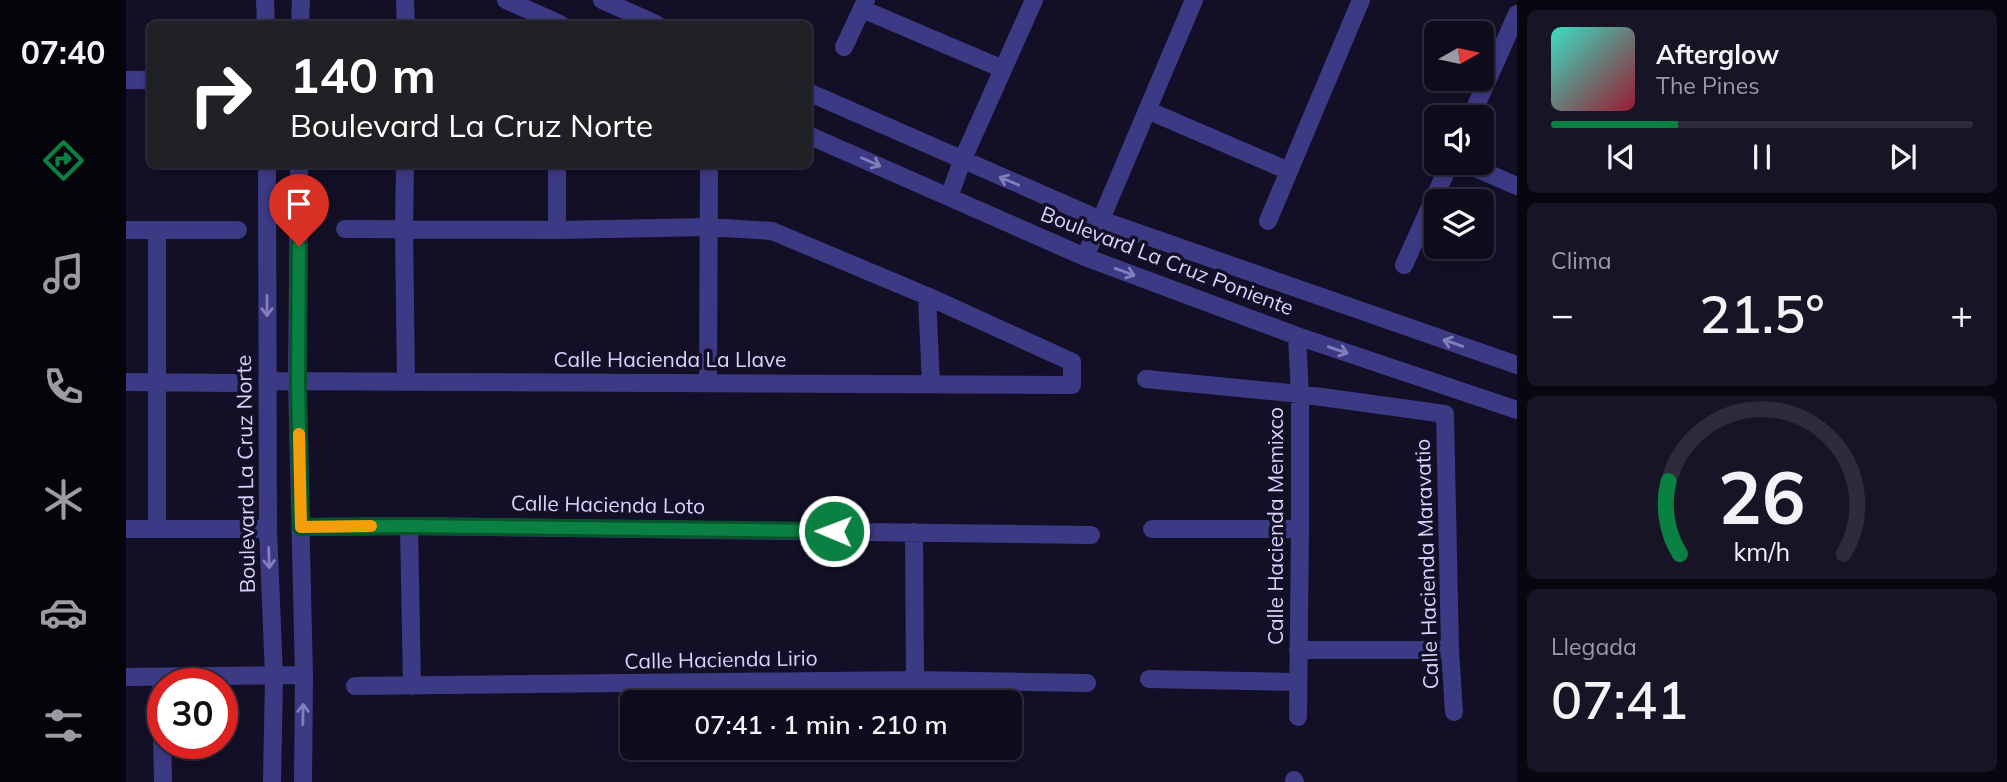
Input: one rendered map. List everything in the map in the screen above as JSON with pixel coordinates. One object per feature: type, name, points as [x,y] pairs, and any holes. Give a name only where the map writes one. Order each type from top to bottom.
[{"type":"street","points":[[265,0],[266,21]]},
{"type":"street","points":[[300,0],[300,21]]},
{"type":"street","points":[[506,0],[534,6],[556,21]]},
{"type":"street","points":[[602,0],[649,21]]},
{"type":"street","points":[[949,197],[962,161],[1034,0]]},
{"type":"street","points":[[1085,257],[1194,0]]},
{"type":"street","points":[[1268,220],[1361,0]]},
{"type":"street","points":[[405,2],[406,21]]},
{"type":"street","points":[[844,47],[864,5],[1003,69]]},
{"type":"street","points":[[1476,105],[1517,14]]},
{"type":"street","points":[[126,80],[147,80]]},
{"type":"street","name":"Boulevard La Cruz Poniente","points":[[812,94],[1101,220],[1517,365]]},
{"type":"street","points":[[1147,110],[1289,171]]},
{"type":"street","name":"Boulevard La Cruz Poniente","points":[[812,137],[1085,257],[1297,336],[1517,410]]},
{"type":"street","name":"Boulevard La Cruz Norte","points":[[267,168],[268,529],[274,676],[272,782]]},
{"type":"street","points":[[299,168],[298,382],[304,676],[303,782]]},
{"type":"street","points":[[405,168],[406,382]]},
{"type":"street","points":[[557,168],[557,230]]},
{"type":"street","points":[[708,383],[709,168]]},
{"type":"street","points":[[1404,265],[1445,175]]},
{"type":"street","points":[[1492,175],[1517,186]]},
{"type":"street","points":[[345,229],[557,230],[708,227],[772,231],[927,296],[931,384]]},
{"type":"street","points":[[126,230],[238,230]]},
{"type":"street","points":[[157,230],[157,529]]},
{"type":"street","name":"Calle Hacienda La Llave","points":[[267,381],[1072,386],[1073,362],[927,296]]},
{"type":"street","name":"Calle Hacienda Memixco","points":[[1297,336],[1300,394],[1297,717]]},
{"type":"street","points":[[1146,379],[1300,394]]},
{"type":"street","points":[[126,382],[234,383]]},
{"type":"street","name":"Calle Hacienda Maravatio","points":[[1300,394],[1445,414],[1450,650],[1454,712]]},
{"type":"street","points":[[408,526],[412,686]]},
{"type":"street","name":"Calle Hacienda Loto","points":[[301,527],[1091,535]]},
{"type":"street","points":[[126,529],[268,529]]},
{"type":"street","points":[[1152,529],[1300,529]]},
{"type":"street","points":[[914,532],[915,680]]},
{"type":"street","points":[[1298,650],[1450,650]]},
{"type":"street","points":[[238,676],[304,676]]},
{"type":"street","points":[[126,677],[147,677]]},
{"type":"street","points":[[1149,679],[1297,682]]},
{"type":"street","name":"Calle Hacienda Lirio","points":[[355,686],[915,680],[1087,683]]},
{"type":"street","points":[[163,759],[163,782]]},
{"type":"slow traffic","points":[[299,434],[301,527],[371,526]]},
{"type":"route","points":[[299,246],[301,527],[834,531]]}]
